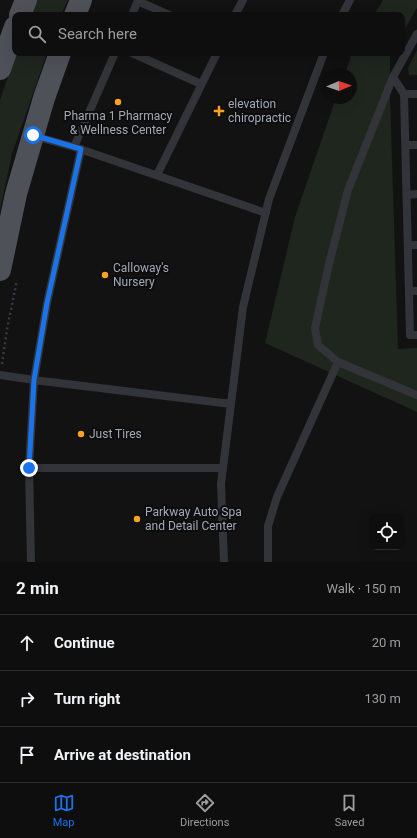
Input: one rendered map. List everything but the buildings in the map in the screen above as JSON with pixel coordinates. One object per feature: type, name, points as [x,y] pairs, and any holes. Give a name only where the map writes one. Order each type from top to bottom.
[{"type":"main road","points":[[21,12],[26,0]]},
{"type":"main road","points":[[76,12],[81,0]]},
{"type":"main road","points":[[0,68],[12,35]]},
{"type":"main road","points":[[0,270],[16,194],[44,98],[59,56]]},
{"type":"lane","points":[[237,12],[243,0]]},
{"type":"lane","points":[[344,12],[350,0]]},
{"type":"lane","points":[[133,12],[138,1],[162,12]]},
{"type":"lane","points":[[405,56],[417,34]]},
{"type":"lane","points":[[31,562],[29,468],[34,380],[47,303],[77,148],[114,56]]},
{"type":"lane","points":[[139,56],[201,84]]},
{"type":"lane","points":[[157,175],[215,56]]},
{"type":"lane","points":[[224,562],[221,484],[243,307],[269,199],[323,56]]},
{"type":"lane","points":[[405,56],[393,77],[348,190],[329,264],[315,328],[318,345],[338,362],[417,395]]},
{"type":"lane","points":[[393,77],[404,94],[408,245],[413,291],[410,335],[417,335]]},
{"type":"lane","points":[[404,94],[417,94]]},
{"type":"lane","points":[[33,135],[77,148],[266,213]]},
{"type":"lane","points":[[406,145],[417,145]]},
{"type":"lane","points":[[407,195],[417,194]]},
{"type":"lane","points":[[408,245],[417,245]]},
{"type":"lane","points":[[268,562],[268,526],[277,497],[338,362]]},
{"type":"lane","points":[[0,375],[231,404]]},
{"type":"lane","points":[[29,468],[223,468]]},
{"type":"shaded area","points":[[36,0],[68,0],[62,12],[31,12]]},
{"type":"shaded area","points":[[383,0],[417,0],[417,8],[405,29],[405,12],[376,12]]},
{"type":"shaded area","points":[[417,50],[417,75],[409,75],[408,68]]},
{"type":"shaded area","points":[[15,56],[46,56],[12,154],[0,210],[0,100]]},
{"type":"shaded area","points":[[351,56],[390,56],[398,349],[417,348],[417,412],[265,343],[295,217],[334,104],[357,104],[357,68],[347,68]]},
{"type":"place","name":"Pharma 1 Pharmacy & Wellness Center","points":[[118,102]]},
{"type":"place","name":"elevation chiropractic","points":[[219,111]]},
{"type":"place","name":"Calloway's Nursery","points":[[105,275]]},
{"type":"place","name":"Just Tires","points":[[81,434]]},
{"type":"place","name":"Parkway Auto Spa and Detail Center","points":[[137,519]]},
{"type":"route","points":[[29,468],[34,380],[47,303],[81,149],[33,135]]}]
